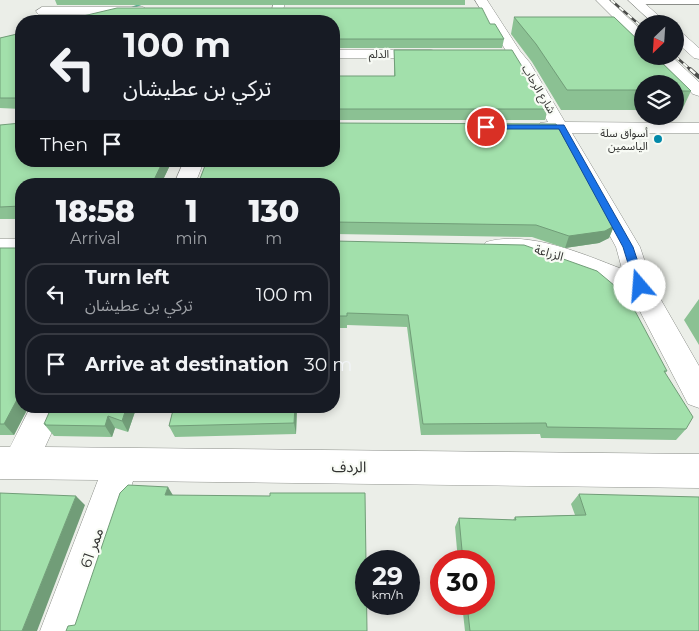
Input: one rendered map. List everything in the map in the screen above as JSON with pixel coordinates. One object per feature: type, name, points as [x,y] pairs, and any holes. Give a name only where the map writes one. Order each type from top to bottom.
[{"type":"street","points":[[42,15],[53,0]]},
{"type":"street","points":[[602,0],[634,30]]},
{"type":"street","points":[[635,1],[651,15]]},
{"type":"street","name":"شارع الرحاب","points":[[482,8],[505,54],[524,63],[561,127],[628,247],[640,286],[699,395]]},
{"type":"street","points":[[65,15],[160,11]]},
{"type":"street","points":[[684,42],[699,55]]},
{"type":"street","name":"الدلم","points":[[340,54],[448,54]]},
{"type":"street","points":[[672,65],[699,91]]},
{"type":"street","points":[[532,127],[699,128]]},
{"type":"street","name":"الزراعة","points":[[472,246],[532,247],[578,261],[640,286]]},
{"type":"street","points":[[0,248],[15,247]]},
{"type":"street","points":[[10,463],[43,413]]},
{"type":"street","name":"الردف","points":[[10,463],[699,471]]},
{"type":"street","name":"ممر 61","points":[[62,631],[121,465]]},
{"type":"lane","points":[[635,1],[699,2]]},
{"type":"building","points":[[117,8],[482,8],[490,24],[495,24],[504,39],[340,39],[340,15],[87,15]]},
{"type":"building","points":[[514,17],[614,17],[634,36],[634,65],[664,65],[675,75],[634,75],[634,90],[567,90],[536,44]]},
{"type":"building","points":[[15,34],[15,98],[0,98],[0,38]]},
{"type":"building","points":[[394,50],[512,50],[548,109],[340,109],[340,76],[395,76]]},
{"type":"building","points":[[684,84],[691,91],[684,91]]},
{"type":"building","points":[[340,123],[556,124],[614,226],[605,231],[569,236],[536,225],[340,222],[340,178],[200,178],[204,167],[340,167]]},
{"type":"building","points":[[15,124],[15,167],[160,167],[155,178],[15,178],[15,206],[0,207],[0,125]]},
{"type":"building","points":[[340,241],[524,245],[597,271],[627,296],[667,371],[664,371],[693,417],[686,429],[547,427],[546,423],[423,424],[408,315],[347,313],[347,316],[340,316]]},
{"type":"building","points":[[0,248],[15,248],[15,403],[4,424],[0,424]]},
{"type":"building","points":[[49,413],[125,413],[122,421],[108,416],[105,426],[44,424]]},
{"type":"building","points":[[172,413],[295,413],[294,423],[169,426]]},
{"type":"building","points":[[128,485],[168,487],[165,495],[270,496],[270,493],[365,493],[366,550],[355,550],[355,615],[367,615],[367,631],[66,631],[68,626],[75,625],[120,493]]},
{"type":"building","points":[[0,493],[76,496],[22,631],[0,631]]},
{"type":"building","points":[[579,494],[699,497],[699,631],[470,631],[468,615],[495,615],[495,550],[462,550],[459,518],[516,520],[515,517],[586,515]]},
{"type":"waterway","points":[[123,11],[152,0]]},
{"type":"railway","points":[[611,0],[634,20]]},
{"type":"railway","points":[[684,64],[692,71]]},
{"type":"railway","points":[[690,69],[699,77]]},
{"type":"place","name":"أسواق سلة الياسمين","points":[[658,139]]},
{"type":"route","points":[[486,127],[561,127],[628,247],[640,286]]}]
